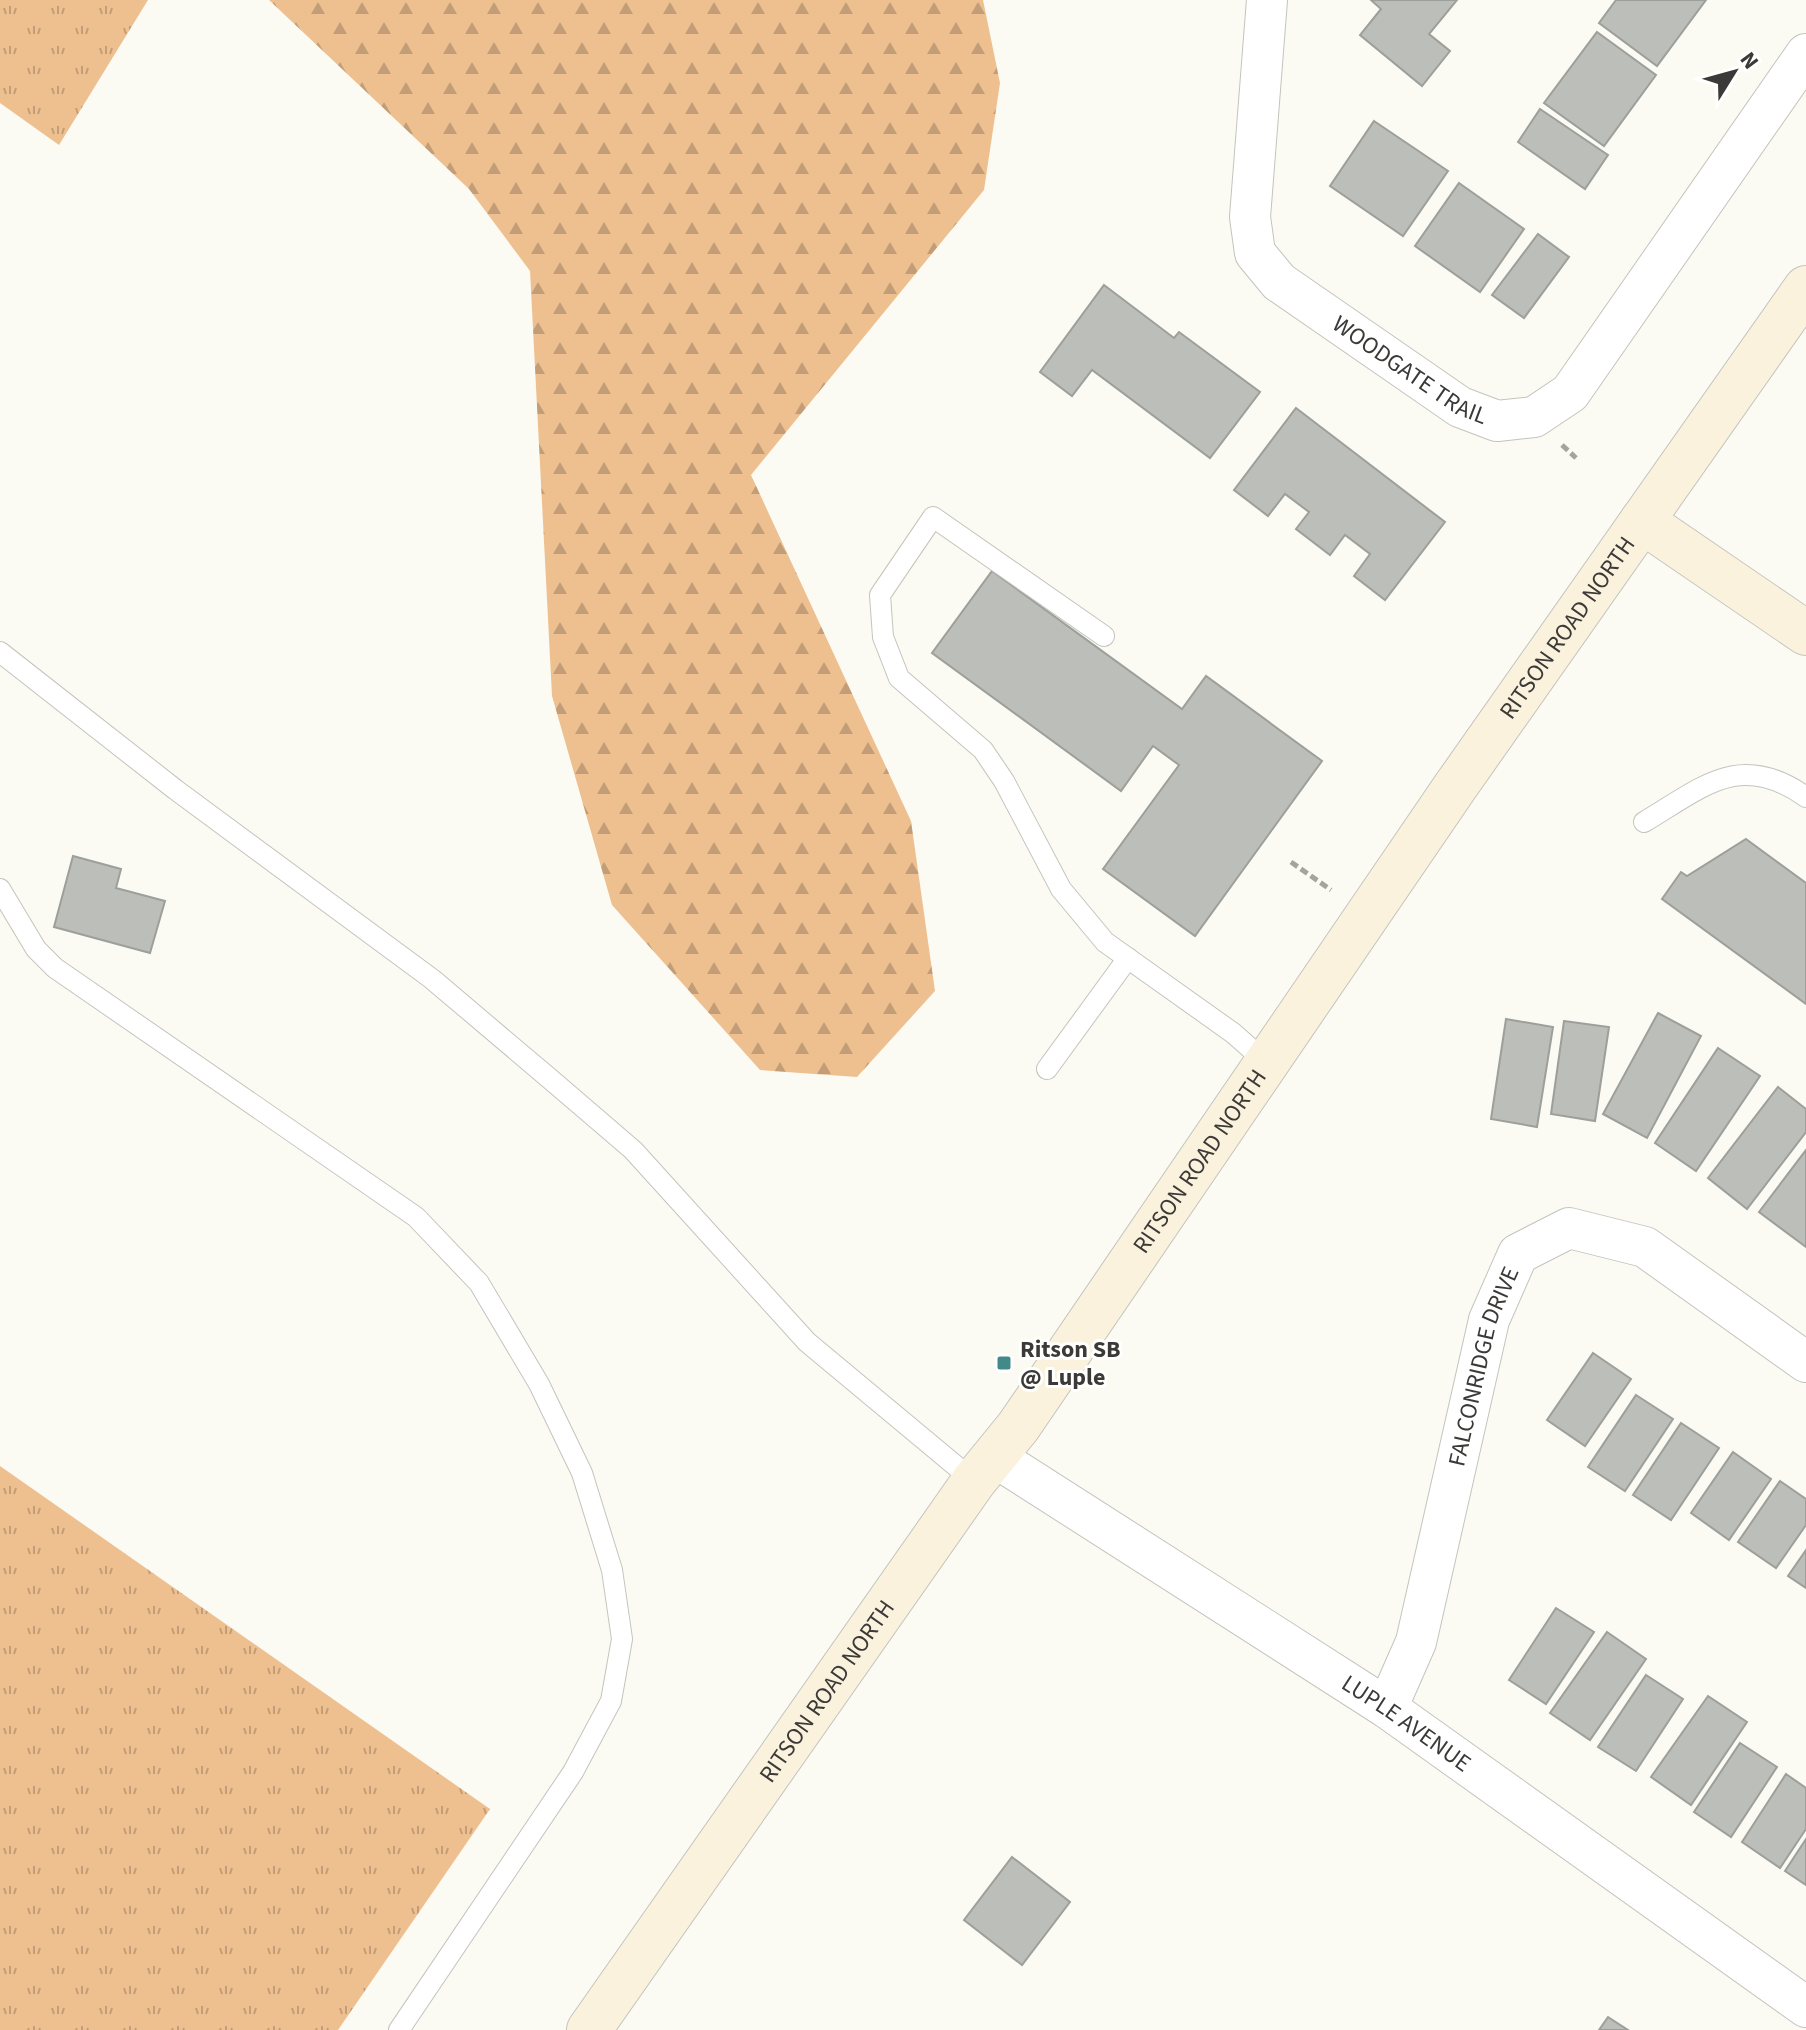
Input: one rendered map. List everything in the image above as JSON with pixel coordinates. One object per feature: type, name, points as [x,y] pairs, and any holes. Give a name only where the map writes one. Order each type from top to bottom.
[{"type":"main road","name":"RITSON ROAD NORTH","points":[[589,2030],[985,1469],[1806,288]]},
{"type":"main road","points":[[1642,521],[1806,633]]},
{"type":"street","name":"WOODGATE TRAIL","points":[[1267,0],[1250,217],[1255,253],[1279,282],[1460,407],[1497,421],[1534,417],[1570,393],[1806,54]]},
{"type":"street","name":"FALCONRIDGE DRIVE","points":[[1387,1708],[1416,1642],[1489,1320],[1518,1254],[1569,1228],[1645,1247],[1806,1362]]},
{"type":"street","name":"LUPLE AVENUE","points":[[985,1469],[1387,1708],[1806,2007]]},
{"type":"lane","points":[[1104,636],[933,517],[880,595],[883,637],[899,678],[983,750],[1004,781],[1061,889],[1105,942],[1233,1033],[1267,1063]]},
{"type":"lane","points":[[0,652],[176,790],[432,979],[633,1150],[807,1342],[985,1469]]},
{"type":"lane","points":[[1644,822],[1715,781],[1744,772],[1782,780],[1806,797]]},
{"type":"lane","points":[[0,889],[36,949],[55,968],[416,1217],[479,1283],[539,1384],[582,1473],[612,1570],[622,1639],[611,1701],[573,1772],[399,2030]]},
{"type":"lane","points":[[1047,1069],[1128,958]]},
{"type":"path","points":[[1291,862],[1331,890]]},
{"type":"green space","points":[[0,0],[148,0],[59,145],[0,103]]},
{"type":"green space","points":[[269,0],[983,0],[1000,83],[984,190],[751,475],[911,821],[935,991],[857,1077],[760,1070],[612,905],[552,696],[530,271],[469,189]]},
{"type":"green space","points":[[0,1466],[490,1809],[338,2030],[0,2030]]},
{"type":"building","points":[[1371,0],[1457,0],[1429,34],[1450,51],[1422,86],[1360,35],[1381,9]]},
{"type":"building","points":[[1616,0],[1706,0],[1657,66],[1599,23]]},
{"type":"building","points":[[1597,32],[1656,75],[1604,146],[1544,103]]},
{"type":"building","points":[[1540,109],[1608,155],[1585,189],[1518,142]]},
{"type":"building","points":[[1374,121],[1448,171],[1403,236],[1330,186]]},
{"type":"building","points":[[1459,183],[1524,229],[1480,292],[1415,246]]},
{"type":"building","points":[[1538,234],[1569,257],[1524,318],[1492,295]]},
{"type":"building","points":[[1104,285],[1174,338],[1179,332],[1260,392],[1210,458],[1092,370],[1072,396],[1040,372]]},
{"type":"building","points":[[1296,408],[1445,522],[1385,600],[1354,576],[1370,554],[1345,535],[1330,555],[1296,529],[1309,512],[1285,494],[1268,516],[1234,490]]},
{"type":"building","points":[[992,571],[1182,709],[1206,676],[1322,761],[1195,936],[1103,869],[1179,765],[1153,746],[1121,791],[932,653]]},
{"type":"building","points":[[1746,839],[1806,883],[1806,1004],[1662,899],[1681,872],[1687,876]]},
{"type":"building","points":[[73,856],[121,869],[116,888],[165,901],[150,953],[54,927]]},
{"type":"building","points":[[1658,1013],[1701,1036],[1647,1138],[1603,1114]]},
{"type":"building","points":[[1506,1019],[1553,1027],[1537,1127],[1491,1119]]},
{"type":"building","points":[[1564,1021],[1609,1027],[1595,1121],[1551,1114]]},
{"type":"building","points":[[1718,1048],[1760,1076],[1696,1171],[1655,1143]]},
{"type":"building","points":[[1778,1087],[1806,1109],[1806,1132],[1747,1209],[1708,1178]]},
{"type":"building","points":[[1806,1150],[1806,1247],[1759,1212]]},
{"type":"building","points":[[1593,1353],[1631,1379],[1585,1446],[1547,1420]]},
{"type":"building","points":[[1636,1395],[1673,1419],[1625,1491],[1588,1467]]},
{"type":"building","points":[[1681,1423],[1719,1448],[1671,1520],[1633,1495]]},
{"type":"building","points":[[1733,1452],[1771,1479],[1729,1540],[1691,1513]]},
{"type":"building","points":[[1780,1481],[1806,1499],[1806,1525],[1776,1568],[1738,1542]]},
{"type":"building","points":[[1806,1550],[1806,1588],[1788,1576]]},
{"type":"building","points":[[1556,1608],[1594,1632],[1546,1704],[1509,1680]]},
{"type":"building","points":[[1607,1632],[1646,1659],[1590,1740],[1550,1713]]},
{"type":"building","points":[[1646,1675],[1683,1699],[1636,1771],[1598,1747]]},
{"type":"building","points":[[1708,1696],[1747,1722],[1691,1805],[1651,1777]]},
{"type":"building","points":[[1740,1743],[1777,1767],[1731,1837],[1694,1812]]},
{"type":"building","points":[[1786,1774],[1806,1788],[1806,1829],[1780,1868],[1742,1842]]},
{"type":"building","points":[[1806,1839],[1806,1885],[1785,1871]]},
{"type":"building","points":[[1012,1857],[1070,1902],[1022,1965],[964,1920]]},
{"type":"building","points":[[1608,2017],[1628,2030],[1599,2030]]},
{"type":"place","name":"Ritson SB @ Luple","points":[[1004,1363]]}]
